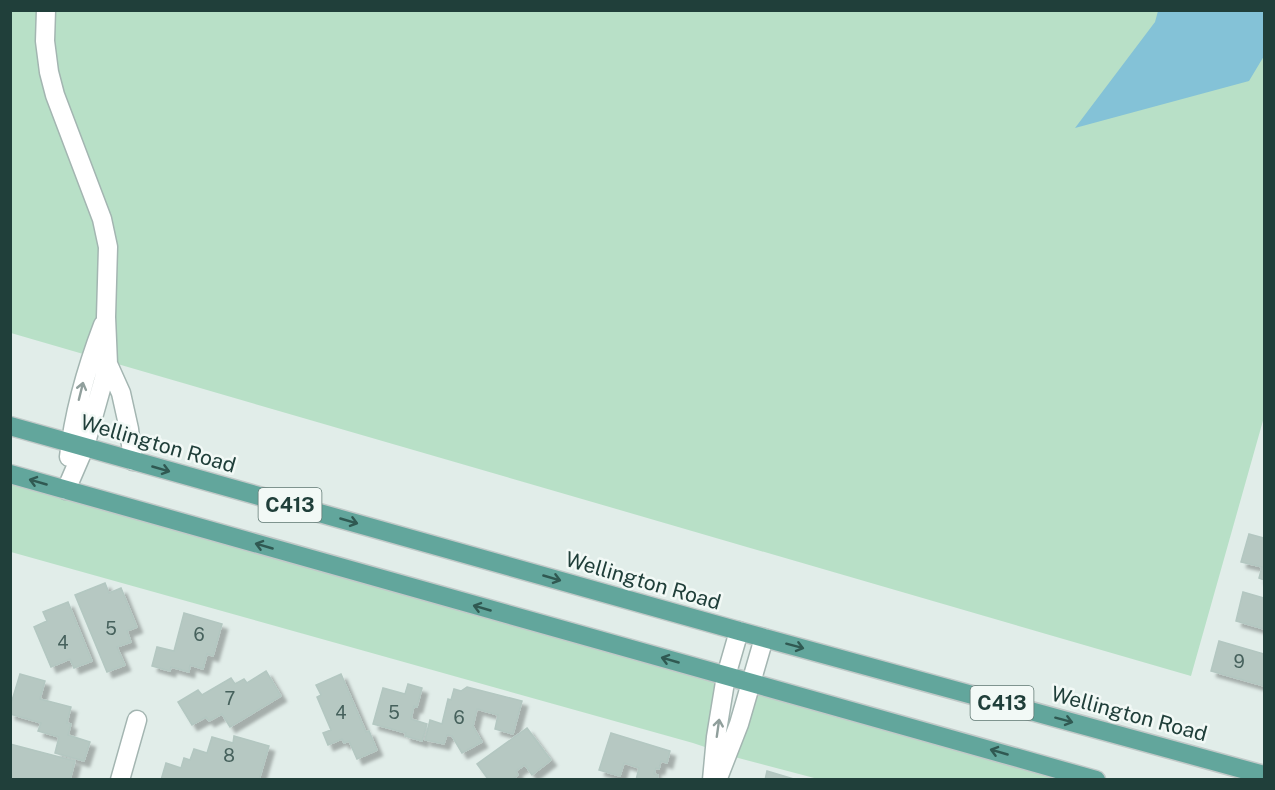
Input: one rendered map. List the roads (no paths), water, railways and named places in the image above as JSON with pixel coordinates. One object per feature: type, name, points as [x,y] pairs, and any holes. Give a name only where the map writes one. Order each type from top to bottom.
[{"type":"main road","name":"Wellington Road","points":[[10,426],[764,638],[1264,775]]},
{"type":"main road","name":"C413","points":[[10,474],[1096,780]]},
{"type":"street","points":[[46,10],[45,41],[49,72],[55,94],[102,219],[108,247],[106,317],[108,364],[121,393],[134,461]]},
{"type":"street","points":[[78,444],[83,382],[106,317]]},
{"type":"street","points":[[66,490],[78,444],[108,364]]},
{"type":"street","points":[[712,780],[726,676],[739,631]]},
{"type":"street","points":[[718,780],[739,724],[764,638]]},
{"type":"street","points":[[120,780],[136,720]]},
{"type":"water","points":[[1158,11],[1264,11],[1264,56],[1249,81],[1075,128],[1155,22]]}]
